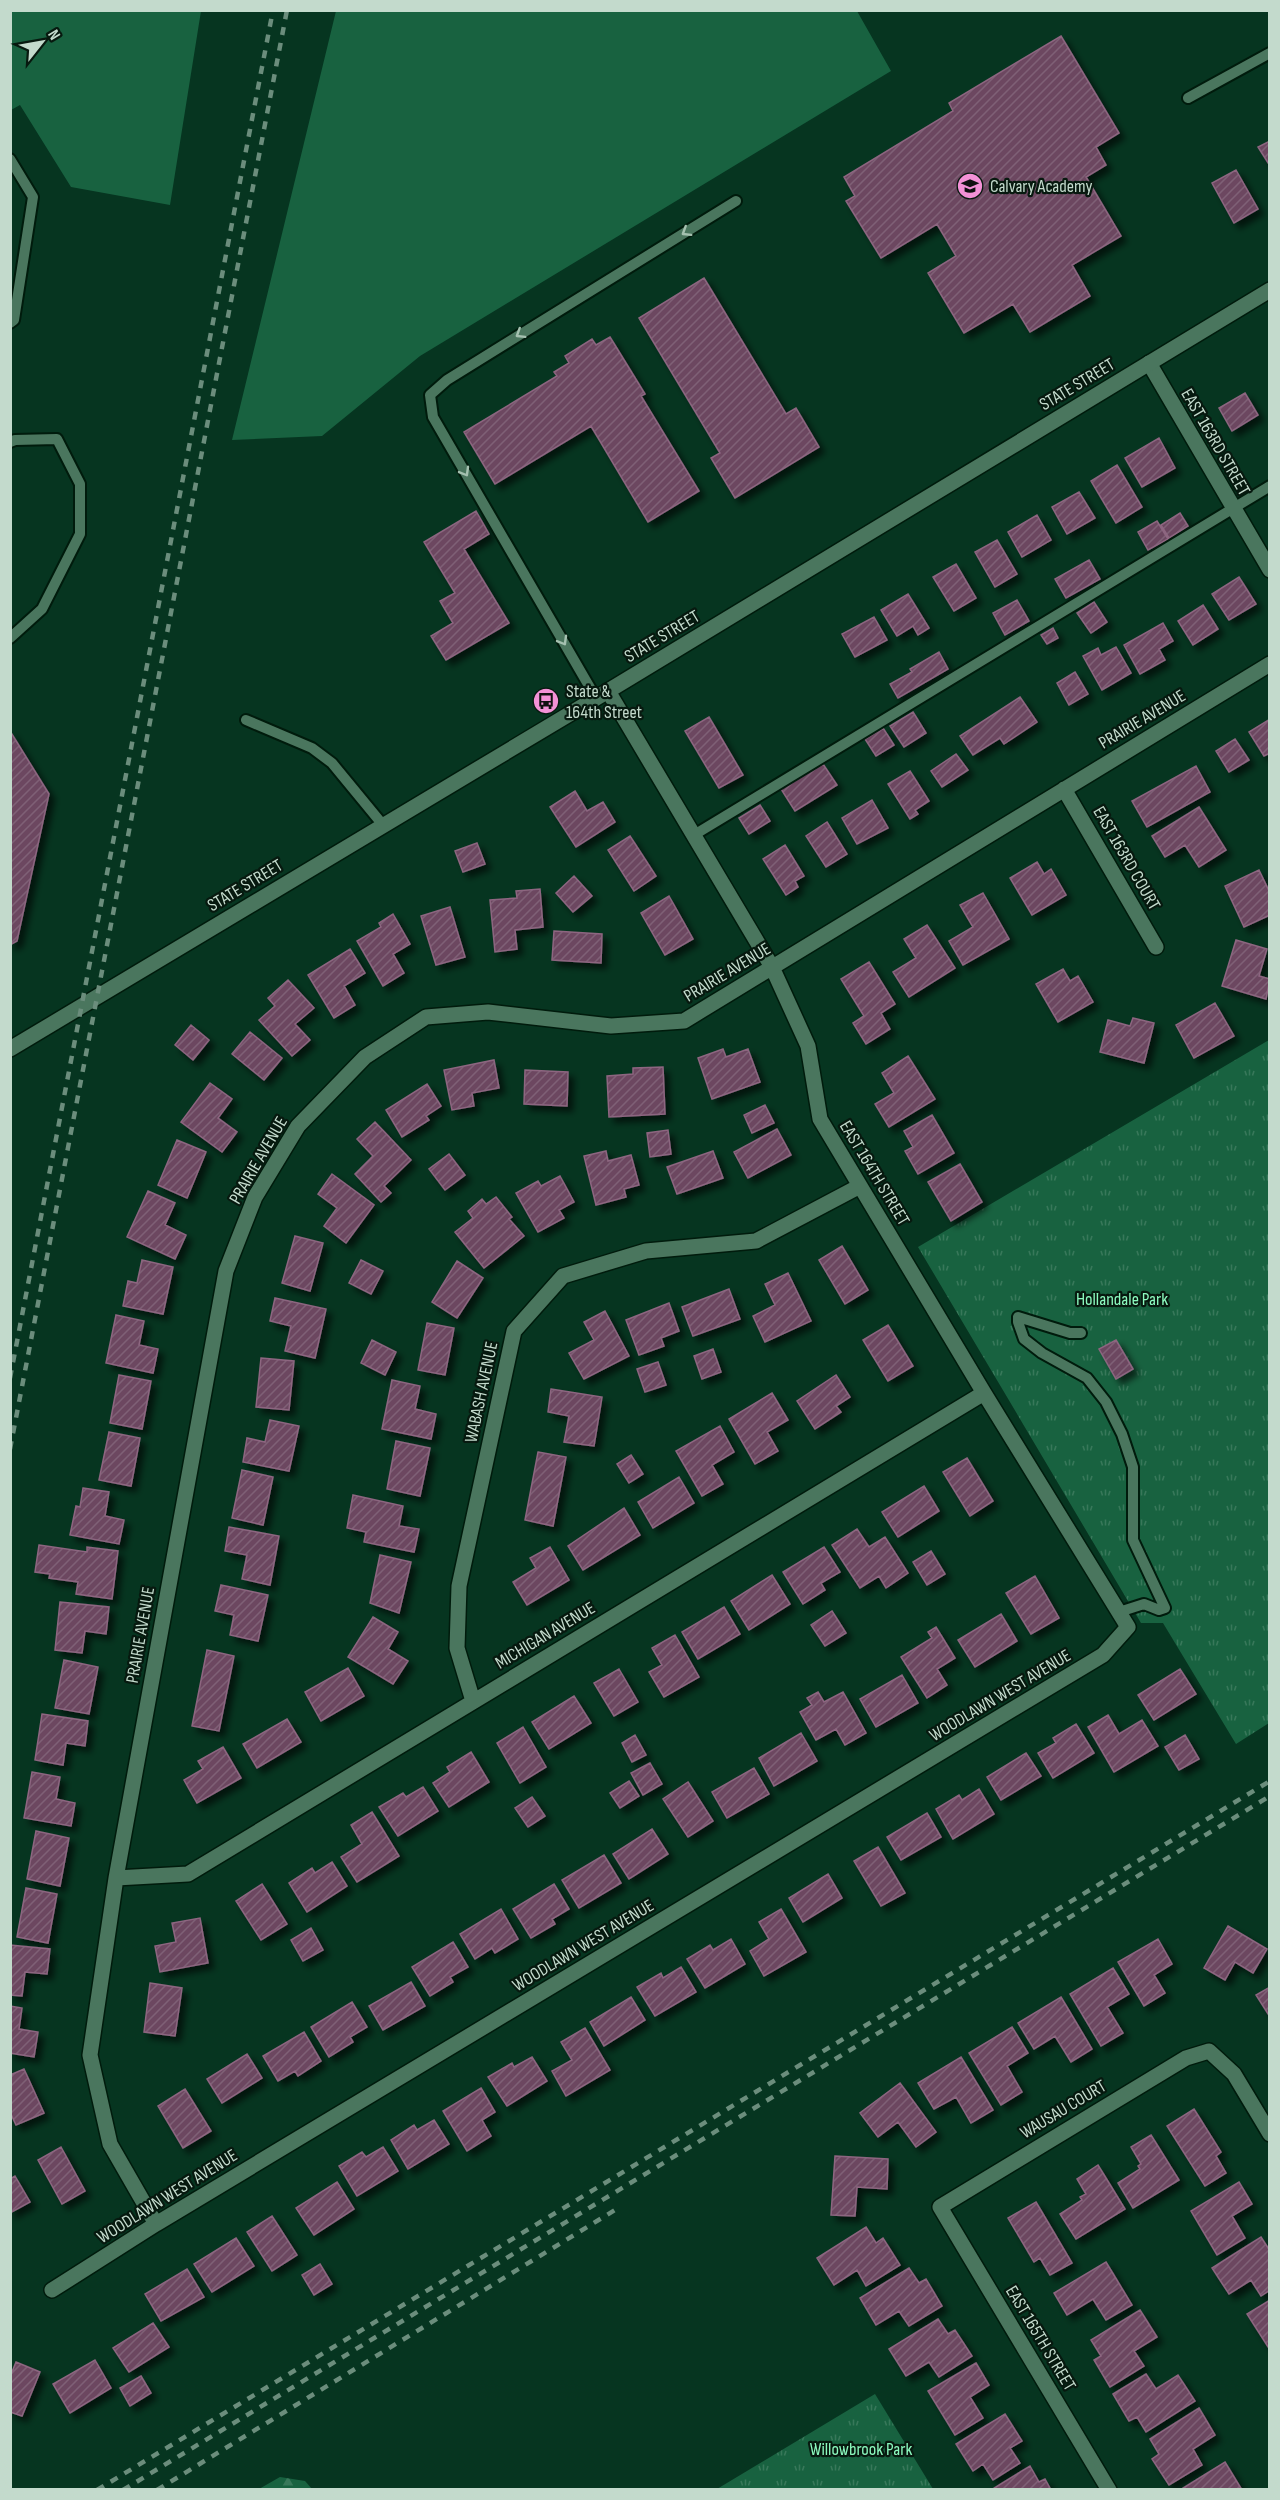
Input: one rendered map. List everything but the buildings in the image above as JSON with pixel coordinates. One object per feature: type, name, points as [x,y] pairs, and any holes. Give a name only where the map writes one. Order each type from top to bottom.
[{"type":"street","name":"STATE STREET","points":[[10,1049],[1269,290]]},
{"type":"street","name":"EAST 163RD STREET","points":[[1149,363],[1269,570]]},
{"type":"street","name":"PRAIRIE AVENUE","points":[[156,2224],[110,2144],[90,2055],[116,1878],[226,1271],[255,1197],[298,1126],[365,1056],[426,1017],[488,1012],[610,1026],[684,1021],[1269,664]]},
{"type":"street","name":"EAST 164TH STREET","points":[[602,694],[693,835],[772,967],[808,1046],[820,1119],[984,1393],[1128,1627]]},
{"type":"street","name":"EAST 163RD COURT","points":[[1064,789],[1156,947]]},
{"type":"street","name":"WABASH AVENUE","points":[[473,1701],[457,1648],[459,1586],[514,1330],[563,1276],[646,1251],[756,1241],[860,1186]]},
{"type":"street","name":"MICHIGAN AVENUE","points":[[116,1878],[188,1874],[984,1393]]},
{"type":"street","name":"WOODLAWN WEST AVENUE","points":[[52,2290],[156,2224],[1103,1655],[1128,1627]]},
{"type":"street","name":"WAUSAU COURT","points":[[940,2207],[1186,2058],[1209,2051],[1234,2074],[1269,2134]]},
{"type":"street","name":"EAST 165TH STREET","points":[[940,2207],[1109,2490]]},
{"type":"lane","points":[[1188,98],[1269,52]]},
{"type":"lane","points":[[10,159],[33,197],[14,320],[10,323]]},
{"type":"lane","points":[[602,694],[433,417],[430,395],[447,380],[736,201]]},
{"type":"lane","points":[[10,442],[57,439],[80,484],[80,534],[42,609],[10,638]]},
{"type":"lane","points":[[693,835],[1269,486]]},
{"type":"lane","points":[[246,720],[312,748],[332,763],[383,825]]},
{"type":"lane","points":[[1081,1333],[1070,1333],[1018,1317],[1024,1339],[1042,1353],[1087,1378],[1106,1402],[1133,1467],[1132,1540],[1165,1608],[1159,1610],[1144,1604],[1119,1612]]},
{"type":"green space","points":[[11,10],[201,11],[170,205],[71,187],[20,105],[11,110]]},
{"type":"green space","points":[[336,11],[857,11],[891,71],[420,356],[322,436],[232,440]]},
{"type":"green space","name":"Hollandale Park","points":[[1269,1040],[1269,1723],[1236,1744],[1163,1623],[1141,1623],[918,1247]]},
{"type":"green space","name":"Willowbrook Park","points":[[875,2394],[933,2489],[717,2489]]},
{"type":"green space","points":[[280,2477],[305,2481],[312,2489],[259,2489]]},
{"type":"railway","points":[[10,1378],[273,10]]},
{"type":"railway","points":[[10,1449],[287,10]]},
{"type":"railway","points":[[97,2490],[1270,1781]]},
{"type":"railway","points":[[123,2490],[1270,1796]]},
{"type":"railway","points":[[157,2490],[615,2210]]},
{"type":"place","name":"Calvary Academy","points":[[970,186]]},
{"type":"place","name":"State & 164th Street","points":[[546,701]]}]
